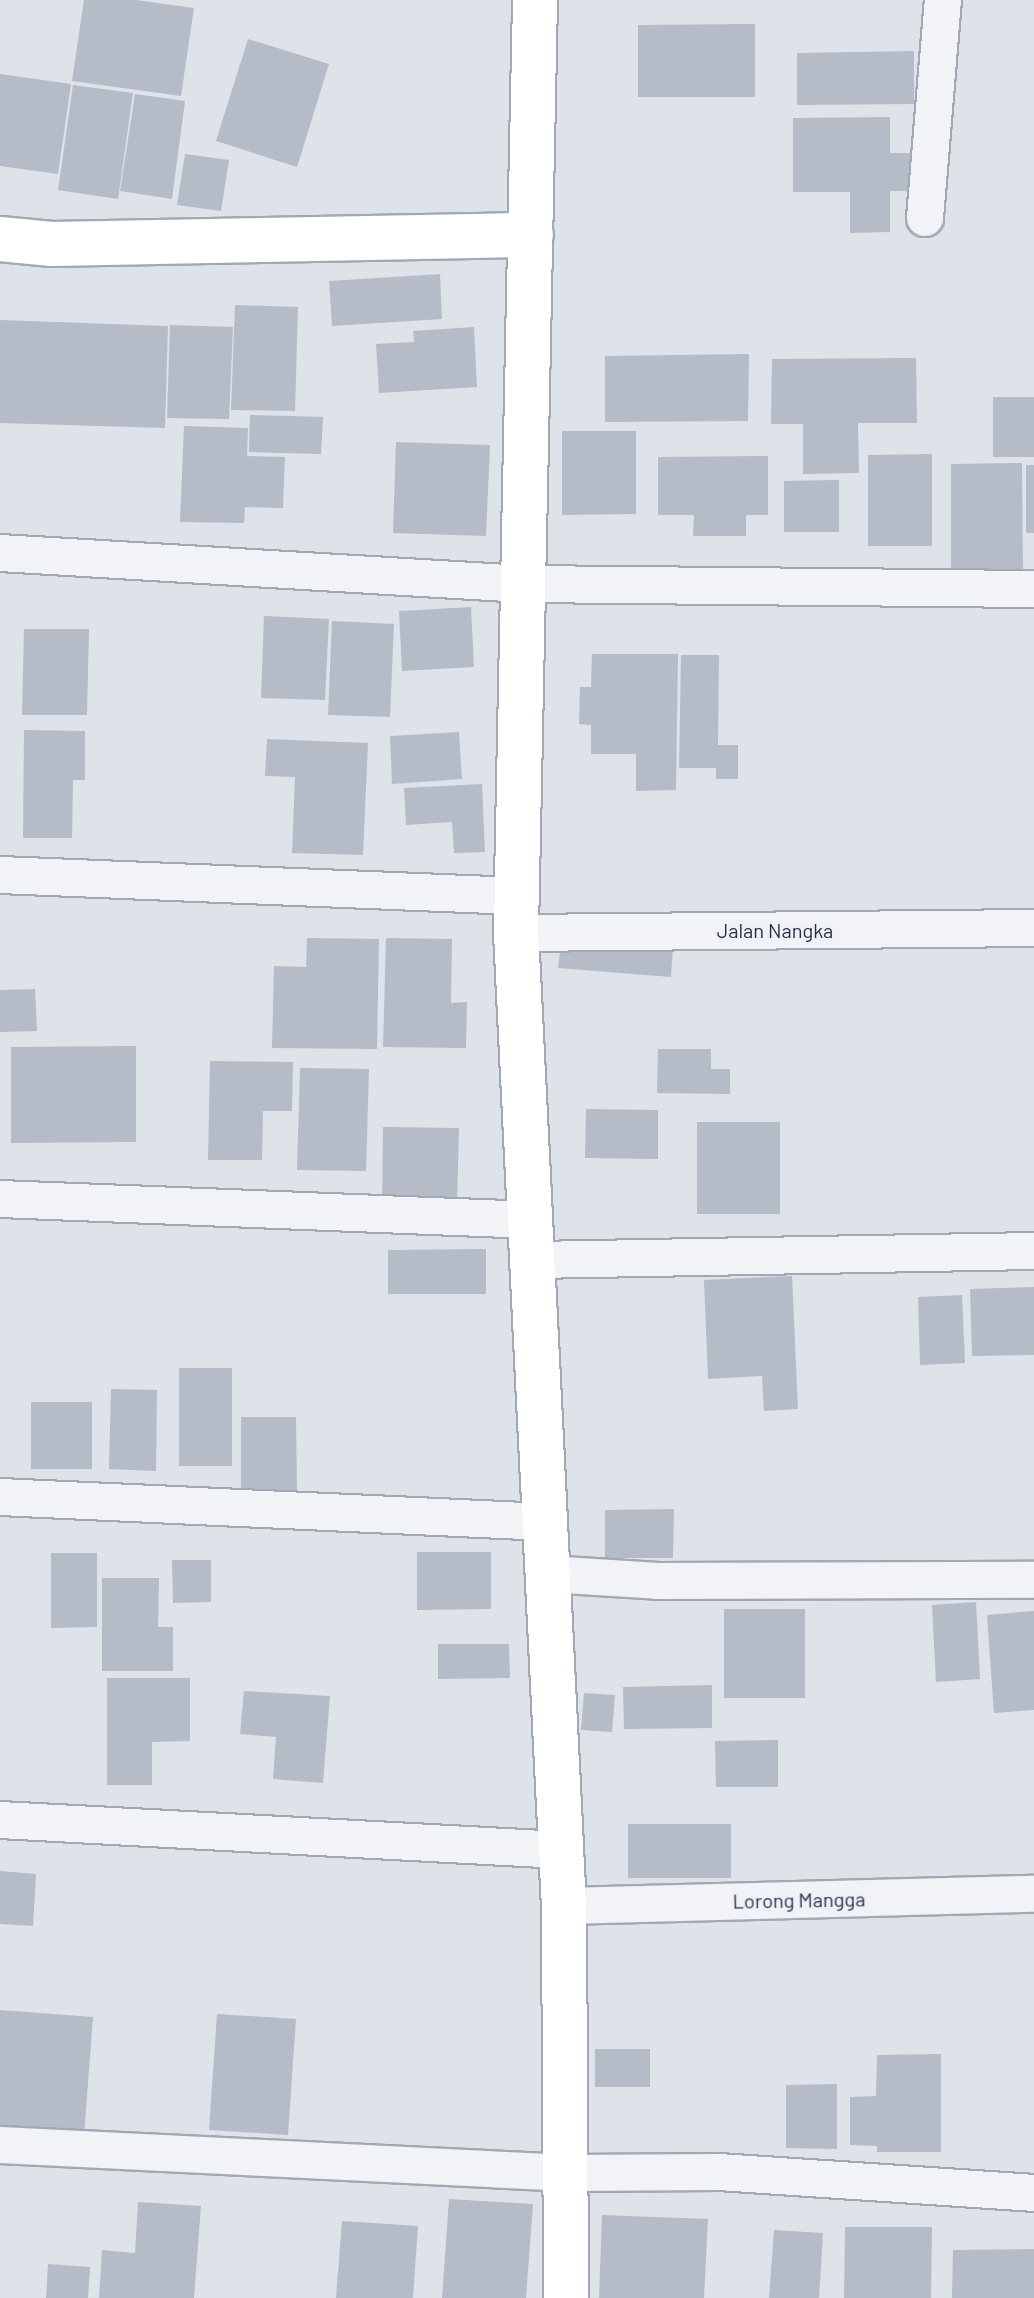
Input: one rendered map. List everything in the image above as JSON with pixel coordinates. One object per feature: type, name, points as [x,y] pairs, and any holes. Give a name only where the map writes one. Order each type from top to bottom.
[{"type":"street","points":[[535,0],[516,914],[564,1906],[568,2173],[566,2298]]},
{"type":"street","points":[[925,218],[943,0]]},
{"type":"street","points":[[0,239],[52,244],[531,235]]},
{"type":"street","points":[[0,553],[523,584],[1034,589]]},
{"type":"street","name":"Jalan Nangka","points":[[0,875],[516,914],[1034,928]]},
{"type":"street","points":[[0,1199],[534,1240],[1034,1251]]},
{"type":"street","points":[[0,1497],[546,1522]]},
{"type":"street","points":[[548,1574],[658,1581],[1034,1580]]},
{"type":"street","points":[[0,1820],[561,1850]]},
{"type":"street","name":"Lorong Mangga","points":[[564,1906],[1034,1894]]},
{"type":"street","points":[[0,2145],[568,2173],[719,2172],[1034,2193]]},
{"type":"building","points":[[84,0],[136,0],[194,8],[181,96],[72,81]]},
{"type":"building","points":[[755,24],[755,97],[638,97],[638,25]]},
{"type":"building","points":[[248,39],[329,64],[297,167],[216,141]]},
{"type":"building","points":[[914,51],[914,104],[797,105],[797,53]]},
{"type":"building","points":[[0,74],[71,84],[58,174],[0,166]]},
{"type":"building","points":[[73,85],[133,93],[118,199],[58,190]]},
{"type":"building","points":[[135,94],[185,101],[172,199],[120,191]]},
{"type":"building","points":[[890,117],[890,153],[919,153],[920,191],[890,191],[890,232],[850,233],[850,192],[793,192],[793,118]]},
{"type":"building","points":[[185,154],[229,160],[221,211],[177,205]]},
{"type":"building","points":[[440,274],[442,319],[332,326],[329,281]]},
{"type":"building","points":[[235,305],[298,307],[295,411],[231,410]]},
{"type":"building","points":[[0,320],[168,326],[165,428],[0,423]]},
{"type":"building","points":[[170,325],[233,327],[229,419],[167,418]]},
{"type":"building","points":[[474,327],[477,387],[379,393],[376,344],[414,342],[413,331]]},
{"type":"building","points":[[749,354],[748,421],[605,422],[605,356]]},
{"type":"building","points":[[916,358],[917,423],[858,423],[859,473],[803,474],[803,424],[771,424],[772,359]]},
{"type":"building","points":[[993,397],[1034,397],[1034,457],[993,457]]},
{"type":"building","points":[[250,415],[323,417],[321,454],[249,452]]},
{"type":"building","points":[[184,426],[248,428],[247,456],[285,457],[283,508],[245,507],[244,523],[180,522]]},
{"type":"building","points":[[562,431],[636,431],[636,514],[562,515]]},
{"type":"building","points":[[396,442],[490,445],[486,536],[393,533]]},
{"type":"building","points":[[932,454],[932,546],[868,546],[868,455]]},
{"type":"building","points":[[768,456],[768,515],[746,515],[746,536],[693,536],[694,515],[658,515],[658,457]]},
{"type":"building","points":[[1022,463],[1023,575],[951,575],[951,464]]},
{"type":"building","points":[[1026,465],[1034,465],[1034,533],[1026,533]]},
{"type":"building","points":[[839,480],[839,532],[784,532],[784,481]]},
{"type":"building","points":[[471,607],[474,667],[402,671],[399,611]]},
{"type":"building","points":[[264,616],[329,619],[325,700],[261,698]]},
{"type":"building","points":[[332,621],[394,624],[390,717],[328,715]]},
{"type":"building","points":[[24,629],[89,629],[87,715],[22,715]]},
{"type":"building","points":[[592,654],[678,654],[676,790],[636,791],[636,754],[591,754],[591,725],[579,724],[580,687],[591,687]]},
{"type":"building","points":[[681,655],[719,655],[718,745],[738,745],[738,779],[716,779],[716,768],[679,768]]},
{"type":"building","points":[[24,730],[85,731],[85,780],[73,780],[72,838],[23,838]]},
{"type":"building","points":[[459,732],[462,779],[392,784],[390,736]]},
{"type":"building","points":[[267,739],[368,743],[363,855],[292,853],[295,777],[265,776]]},
{"type":"building","points":[[482,784],[485,852],[454,853],[452,822],[406,825],[404,788]]},
{"type":"building","points":[[562,937],[673,945],[671,977],[558,968]]},
{"type":"building","points":[[307,938],[379,939],[377,1049],[272,1048],[274,966],[306,967]]},
{"type":"building","points":[[386,938],[452,939],[451,1003],[467,1002],[466,1048],[383,1047]]},
{"type":"building","points":[[35,989],[37,1031],[0,1032],[0,990]]},
{"type":"building","points":[[136,1046],[136,1142],[11,1143],[11,1047]]},
{"type":"building","points":[[658,1049],[711,1049],[711,1069],[730,1069],[730,1094],[657,1093]]},
{"type":"building","points":[[210,1061],[293,1062],[292,1111],[263,1111],[262,1160],[208,1160]]},
{"type":"building","points":[[300,1068],[369,1069],[366,1171],[297,1170]]},
{"type":"building","points":[[586,1109],[658,1110],[658,1159],[585,1158]]},
{"type":"building","points":[[697,1122],[780,1122],[780,1214],[697,1214]]},
{"type":"building","points":[[383,1127],[459,1128],[457,1206],[382,1205]]},
{"type":"building","points":[[486,1249],[486,1294],[388,1294],[388,1250]]},
{"type":"building","points":[[792,1276],[798,1409],[764,1411],[762,1376],[708,1379],[704,1280]]},
{"type":"building","points":[[1034,1287],[1034,1355],[972,1356],[970,1289]]},
{"type":"building","points":[[962,1295],[965,1363],[920,1365],[918,1297]]},
{"type":"building","points":[[179,1368],[232,1368],[232,1466],[179,1466]]},
{"type":"building","points":[[111,1389],[157,1390],[156,1471],[109,1469]]},
{"type":"building","points":[[31,1402],[92,1402],[92,1469],[31,1469]]},
{"type":"building","points":[[241,1417],[296,1417],[297,1490],[241,1491]]},
{"type":"building","points":[[674,1509],[673,1558],[605,1558],[605,1510]]},
{"type":"building","points":[[417,1552],[491,1552],[491,1609],[417,1610]]},
{"type":"building","points":[[51,1553],[97,1553],[97,1627],[51,1628]]},
{"type":"building","points":[[172,1560],[211,1560],[211,1602],[173,1603]]},
{"type":"building","points":[[102,1578],[159,1578],[158,1627],[173,1627],[173,1671],[102,1671]]},
{"type":"building","points":[[976,1602],[980,1679],[936,1682],[932,1605]]},
{"type":"building","points":[[724,1609],[805,1609],[805,1698],[724,1698]]},
{"type":"building","points":[[1034,1611],[1034,1710],[994,1713],[987,1615]]},
{"type":"building","points":[[438,1644],[509,1644],[510,1678],[438,1679]]},
{"type":"building","points":[[107,1678],[190,1678],[190,1741],[152,1742],[152,1785],[107,1785]]},
{"type":"building","points":[[712,1685],[712,1728],[624,1729],[623,1687]]},
{"type":"building","points":[[244,1691],[330,1696],[323,1783],[273,1779],[276,1737],[240,1734]]},
{"type":"building","points":[[584,1693],[615,1695],[612,1732],[581,1730]]},
{"type":"building","points":[[778,1740],[778,1787],[716,1787],[715,1741]]},
{"type":"building","points":[[628,1824],[731,1824],[731,1878],[628,1878]]},
{"type":"building","points":[[0,1871],[36,1874],[33,1926],[0,1924]]},
{"type":"building","points":[[0,2010],[93,2017],[84,2136],[0,2130]]},
{"type":"building","points":[[217,2014],[296,2019],[288,2135],[209,2130]]},
{"type":"building","points":[[595,2049],[650,2049],[650,2087],[595,2087]]},
{"type":"building","points":[[941,2054],[941,2152],[877,2152],[877,2146],[850,2145],[850,2097],[876,2096],[877,2055]]},
{"type":"building","points":[[837,2084],[837,2149],[786,2148],[786,2085]]},
{"type":"building","points":[[449,2199],[533,2204],[526,2298],[442,2298]]},
{"type":"building","points":[[138,2202],[201,2206],[194,2298],[99,2298],[102,2250],[135,2253]]},
{"type":"building","points":[[602,2215],[708,2219],[704,2298],[599,2298]]},
{"type":"building","points":[[342,2221],[418,2226],[413,2298],[336,2298]]},
{"type":"building","points":[[845,2227],[932,2227],[931,2298],[844,2298]]},
{"type":"building","points":[[774,2230],[823,2233],[819,2298],[769,2298]]},
{"type":"building","points":[[1034,2249],[1034,2298],[952,2298],[953,2250]]},
{"type":"building","points":[[48,2264],[90,2267],[88,2298],[46,2298]]}]
